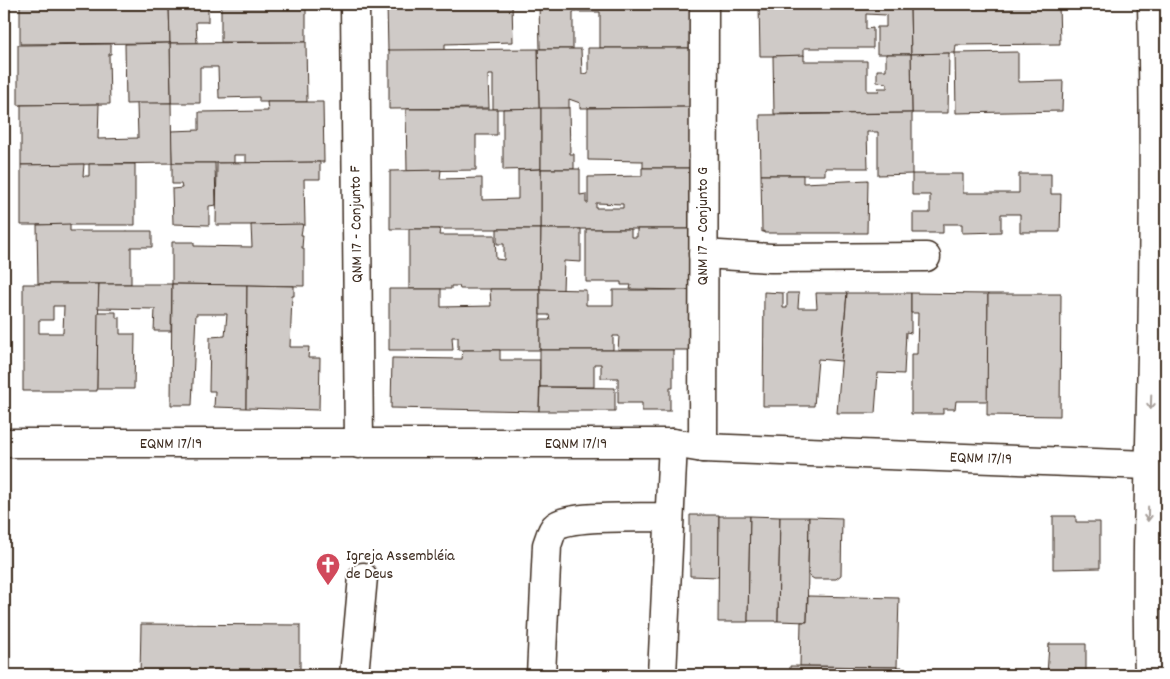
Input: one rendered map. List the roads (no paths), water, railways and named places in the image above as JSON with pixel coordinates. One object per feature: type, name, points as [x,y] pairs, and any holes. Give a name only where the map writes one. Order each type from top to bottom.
[{"type":"street","name":"QNM 17 - Conjunto F","points":[[355,4],[359,444]]},
{"type":"street","name":"QNM 17 - Conjunto G","points":[[703,448],[704,4]]},
{"type":"street","points":[[1149,675],[1147,613],[1148,465],[1151,402],[1155,141],[1152,4]]},
{"type":"street","points":[[703,254],[771,258],[926,257]]},
{"type":"street","name":"EQNM 17/19","points":[[4,443],[673,443],[703,448],[1148,465]]},
{"type":"street","points":[[662,675],[673,443]]},
{"type":"street","points":[[541,675],[548,545],[554,527],[565,520],[669,517]]},
{"type":"street","points":[[354,675],[363,577]]},
{"type":"place","name":"Igreja Assembléia de Deus","points":[[328,586]]}]
